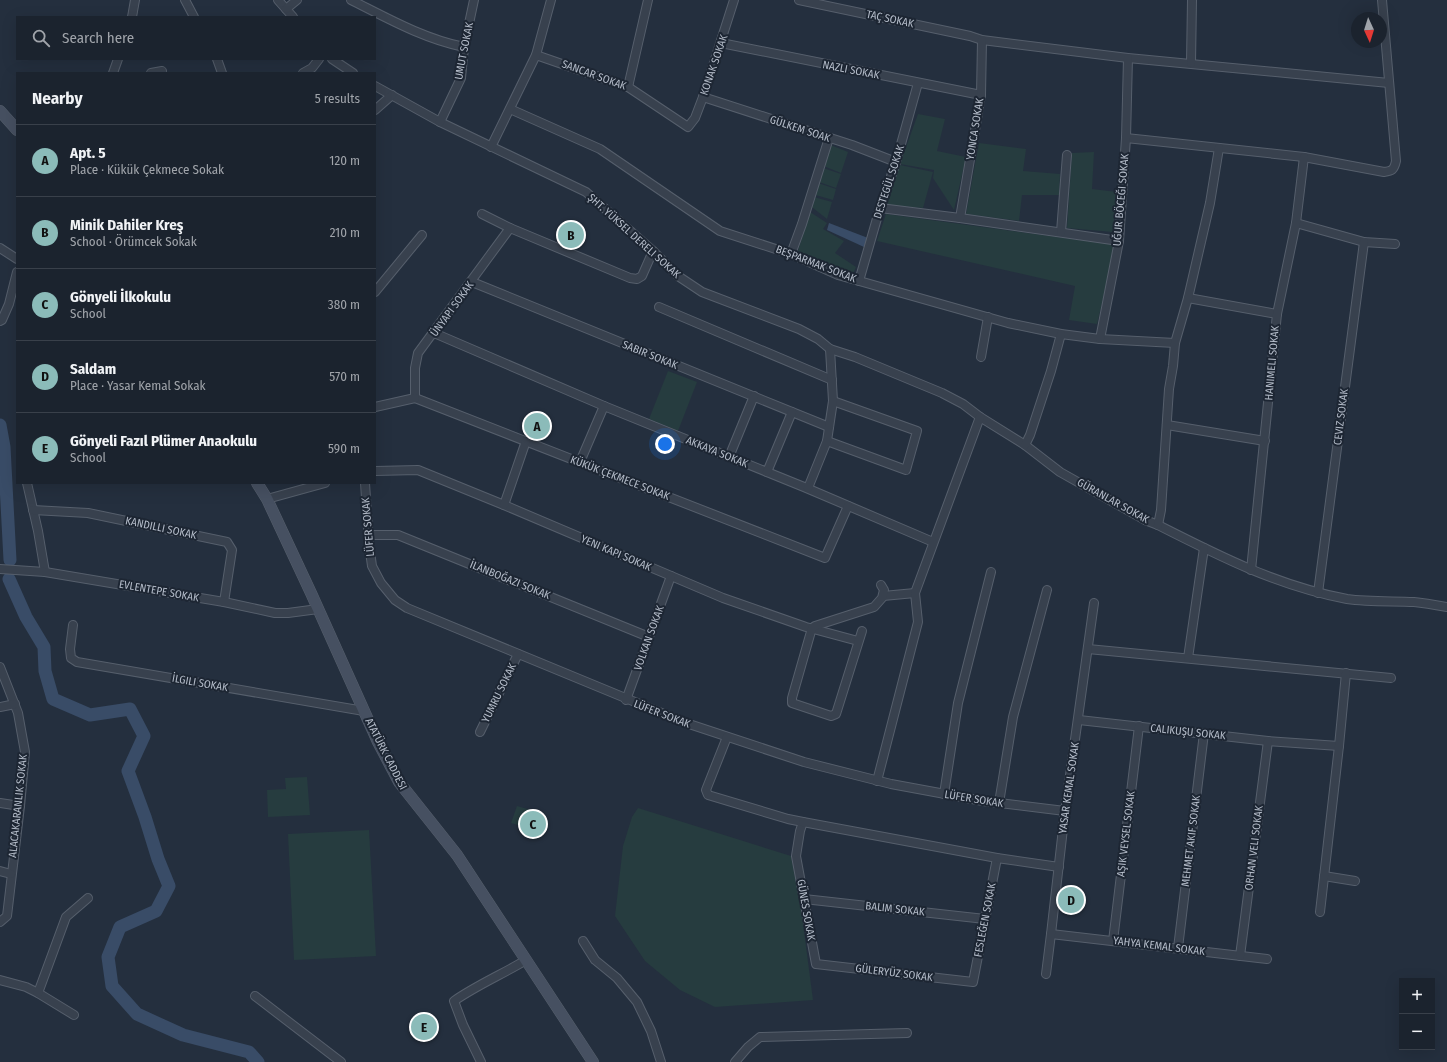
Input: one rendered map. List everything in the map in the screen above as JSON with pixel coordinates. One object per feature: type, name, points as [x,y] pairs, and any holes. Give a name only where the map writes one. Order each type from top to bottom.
[{"type":"main road","points":[[0,111],[16,129]]},
{"type":"main road","name":"ATATÜRK CADDESI","points":[[258,484],[267,499],[378,742],[399,782],[457,855],[593,1062]]},
{"type":"street","points":[[132,16],[135,0]]},
{"type":"street","points":[[185,0],[193,16]]},
{"type":"street","points":[[278,0],[292,16]]},
{"type":"street","points":[[286,9],[297,0]]},
{"type":"street","points":[[351,0],[445,44],[464,47]]},
{"type":"street","name":"UMUT SOKAK","points":[[440,122],[461,78],[464,47],[474,0]]},
{"type":"street","points":[[628,87],[648,0]]},
{"type":"street","name":"KONAK SOKAK","points":[[688,127],[695,118],[703,97],[734,0]]},
{"type":"street","name":"TAÇ SOKAK","points":[[799,0],[962,34],[982,40],[1128,58],[1389,83]]},
{"type":"street","points":[[1191,63],[1192,0]]},
{"type":"street","points":[[1126,138],[1304,157],[1384,172],[1391,171],[1395,168],[1396,162],[1382,0]]},
{"type":"street","points":[[491,147],[536,55],[549,1]]},
{"type":"street","name":"YONCA SOKAK","points":[[960,218],[981,96],[982,40]]},
{"type":"street","points":[[721,43],[981,96]]},
{"type":"street","name":"SANCAR SOKAK","points":[[536,55],[628,87],[688,127]]},
{"type":"street","name":"UĞUR BÖCEĞI SOKAK","points":[[1100,339],[1119,241],[1126,138],[1128,58]]},
{"type":"street","points":[[113,72],[118,60]]},
{"type":"street","points":[[217,60],[222,72]]},
{"type":"street","points":[[305,72],[312,68],[318,60]]},
{"type":"street","points":[[334,60],[352,72]]},
{"type":"street","name":"DESTEGÜL SOKAK","points":[[859,281],[880,208],[896,162],[918,83]]},
{"type":"street","name":"ŞHT. YÜKSEL DERELI SOKAK","points":[[376,87],[440,122],[586,192],[653,251],[678,276],[702,292],[799,329],[818,339],[830,349]]},
{"type":"street","points":[[376,109],[392,95]]},
{"type":"street","name":"GÜLKEM SOAK","points":[[703,97],[829,138],[896,162]]},
{"type":"street","name":"BEŞPARMAK SOKAK","points":[[510,109],[600,149],[720,231],[791,254],[838,274],[1008,323],[1061,334],[1100,339],[1175,343]]},
{"type":"street","points":[[791,254],[829,138]]},
{"type":"street","points":[[1158,525],[1161,510],[1175,343],[1188,298],[1210,203],[1218,148]]},
{"type":"street","points":[[1061,232],[1067,155]]},
{"type":"street","points":[[1252,570],[1277,314],[1296,223],[1304,157]]},
{"type":"street","points":[[880,208],[1119,241]]},
{"type":"street","points":[[482,214],[510,228],[630,278],[637,279],[642,276],[653,251]]},
{"type":"street","points":[[1296,223],[1364,242],[1395,244]]},
{"type":"street","points":[[376,407],[415,398],[415,368],[418,353],[472,282],[510,228]]},
{"type":"street","points":[[376,291],[422,235]]},
{"type":"street","name":"CEVIZ SOKAK","points":[[1318,593],[1364,242]]},
{"type":"street","points":[[0,248],[16,258]]},
{"type":"street","points":[[0,321],[2,320],[9,304],[16,276]]},
{"type":"street","points":[[472,282],[829,427]]},
{"type":"street","points":[[1188,298],[1277,314]]},
{"type":"street","points":[[659,307],[832,380]]},
{"type":"street","points":[[981,357],[988,317]]},
{"type":"street","name":"AKKAYA SOKAK","points":[[434,333],[604,406],[808,488],[933,542]]},
{"type":"street","points":[[1025,445],[1030,435],[1051,371],[1061,334]]},
{"type":"street","points":[[808,488],[827,442],[833,401],[830,349]]},
{"type":"street","name":"GÜRANLAR SOKAK","points":[[830,349],[855,357],[942,393],[963,404],[980,417],[1025,445],[1060,472],[1145,520],[1252,570],[1282,582],[1318,593],[1349,599],[1416,602],[1447,607]]},
{"type":"street","points":[[729,456],[754,396]]},
{"type":"street","name":"KÜKÜK ÇEKMECE SOKAK","points":[[415,398],[825,558],[848,506]]},
{"type":"street","points":[[827,442],[906,470],[917,431],[833,401]]},
{"type":"street","points":[[580,462],[604,406]]},
{"type":"street","points":[[767,472],[792,412]]},
{"type":"street","points":[[876,780],[918,622],[915,593],[980,417]]},
{"type":"street","points":[[1167,425],[1265,441]]},
{"type":"street","points":[[504,505],[526,441]]},
{"type":"street","points":[[376,471],[418,470],[723,598],[812,628],[858,641]]},
{"type":"street","points":[[27,484],[45,572]]},
{"type":"street","points":[[267,499],[321,484]]},
{"type":"street","name":"LÜFER SOKAK","points":[[365,484],[368,535],[372,566],[381,583],[395,600],[407,608],[686,724],[804,762],[876,780],[944,794],[999,803],[1065,811]]},
{"type":"street","name":"KANDILLI SOKAK","points":[[33,510],[88,513],[227,542],[232,550],[224,602]]},
{"type":"street","points":[[368,535],[398,535],[649,637]]},
{"type":"street","points":[[1188,658],[1204,548]]},
{"type":"street","name":"EVLENTEPE SOKAK","points":[[0,569],[45,572],[224,602],[275,613],[288,614],[318,609]]},
{"type":"street","points":[[944,794],[958,703],[991,572]]},
{"type":"street","name":"VOLKAN SOKAK","points":[[626,700],[672,576]]},
{"type":"street","points":[[862,631],[836,714],[831,716],[792,703],[792,698],[812,628],[874,607],[880,602],[883,596],[884,590],[881,585]]},
{"type":"street","points":[[999,803],[1013,716],[1047,590]]},
{"type":"street","points":[[883,596],[915,593]]},
{"type":"street","name":"YASAR KEMAL SOKAK","points":[[1046,974],[1052,934],[1065,811],[1094,604]]},
{"type":"street","name":"İLGILI SOKAK","points":[[73,625],[70,658],[77,662],[364,711]]},
{"type":"street","points":[[1088,649],[1391,678]]},
{"type":"street","name":"YUMRU SOKAK","points":[[480,732],[518,654]]},
{"type":"street","points":[[0,667],[18,713],[24,752],[20,806],[6,916],[0,922]]},
{"type":"street","points":[[1320,912],[1346,673]]},
{"type":"street","points":[[0,707],[15,704]]},
{"type":"street","points":[[1078,720],[1268,741],[1339,746]]},
{"type":"street","points":[[1114,941],[1140,726]]},
{"type":"street","name":"MEHMET AKIF SOKAK","points":[[1178,948],[1204,733]]},
{"type":"street","points":[[727,737],[706,790],[708,796],[780,817],[803,822],[997,858],[1059,867]]},
{"type":"street","name":"ORHAN VELI SOKAK","points":[[1240,956],[1268,741]]},
{"type":"street","points":[[0,803],[20,806]]},
{"type":"street","name":"GÜNES SOKAK","points":[[803,822],[796,856],[816,964]]},
{"type":"street","name":"FESLEĞEN SOKAK","points":[[973,982],[997,858]]},
{"type":"street","points":[[0,871],[11,874]]},
{"type":"street","points":[[1324,876],[1356,881]]},
{"type":"street","points":[[38,993],[66,917],[88,898]]},
{"type":"street","points":[[804,899],[986,919]]},
{"type":"street","name":"YAHYA KEMAL SOKAK","points":[[1052,934],[1267,959]]},
{"type":"street","points":[[583,941],[595,960],[617,978],[637,1002],[651,1031],[661,1062]]},
{"type":"street","points":[[481,1062],[463,1025],[454,1001],[526,960]]},
{"type":"street","name":"GÜLERYÜZ SOKAK","points":[[816,964],[973,982]]},
{"type":"street","points":[[0,980],[26,987],[74,1015]]},
{"type":"street","points":[[255,996],[342,1062]]},
{"type":"street","points":[[735,1062],[748,1047],[760,1037],[907,1033]]},
{"type":"green space","points":[[918,114],[945,119],[937,151],[966,157],[954,210],[933,178],[934,170],[900,164]]},
{"type":"green space","points":[[979,143],[1026,149],[1023,171],[1060,174],[1059,195],[1022,195],[1019,221],[966,214]]},
{"type":"green space","points":[[828,144],[848,152],[841,173],[821,165]]},
{"type":"green space","points":[[1094,152],[1092,189],[1117,192],[1113,232],[1067,228],[1072,153]]},
{"type":"green space","points":[[900,165],[933,172],[923,208],[887,205]]},
{"type":"green space","points":[[820,167],[841,174],[836,188],[816,181]]},
{"type":"green space","points":[[815,182],[836,189],[833,200],[812,194]]},
{"type":"green space","points":[[810,196],[832,202],[827,219],[808,204]]},
{"type":"green space","points":[[810,212],[827,223],[823,229],[844,241],[835,253],[856,267],[853,274],[798,251]]},
{"type":"green space","points":[[886,214],[1116,245],[1097,324],[1069,320],[1075,286],[877,241]]},
{"type":"green space","points":[[668,371],[697,382],[678,431],[649,419]]},
{"type":"green space","points":[[307,777],[310,815],[268,817],[267,790],[286,789],[285,778]]},
{"type":"green space","points":[[517,806],[538,812],[533,829],[511,823]]},
{"type":"green space","points":[[638,808],[791,856],[802,916],[813,1000],[715,1007],[680,990],[645,961],[615,916],[623,846],[632,817]]},
{"type":"green space","points":[[369,830],[376,956],[294,960],[288,834]]},
{"type":"water","points":[[829,223],[868,238],[864,247],[827,230]]},
{"type":"waterway","points":[[0,425],[4,447],[10,560]]},
{"type":"waterway","points":[[9,579],[26,617],[44,647],[45,671],[53,699],[90,715],[130,709],[144,736],[128,771],[145,817],[158,859],[169,886],[156,911],[120,927],[108,957],[112,986],[137,1014],[183,1035],[249,1052],[258,1062]]},
{"type":"place","name":"Minik Dahiler Kreş","points":[[571,235]]},
{"type":"place","name":"Apt. 5","points":[[537,426]]},
{"type":"place","name":"Gönyeli İlkokulu","points":[[533,824]]},
{"type":"place","name":"Saldam","points":[[1071,900]]},
{"type":"place","name":"Gönyeli Fazıl Plümer Anaokulu","points":[[424,1027]]}]
